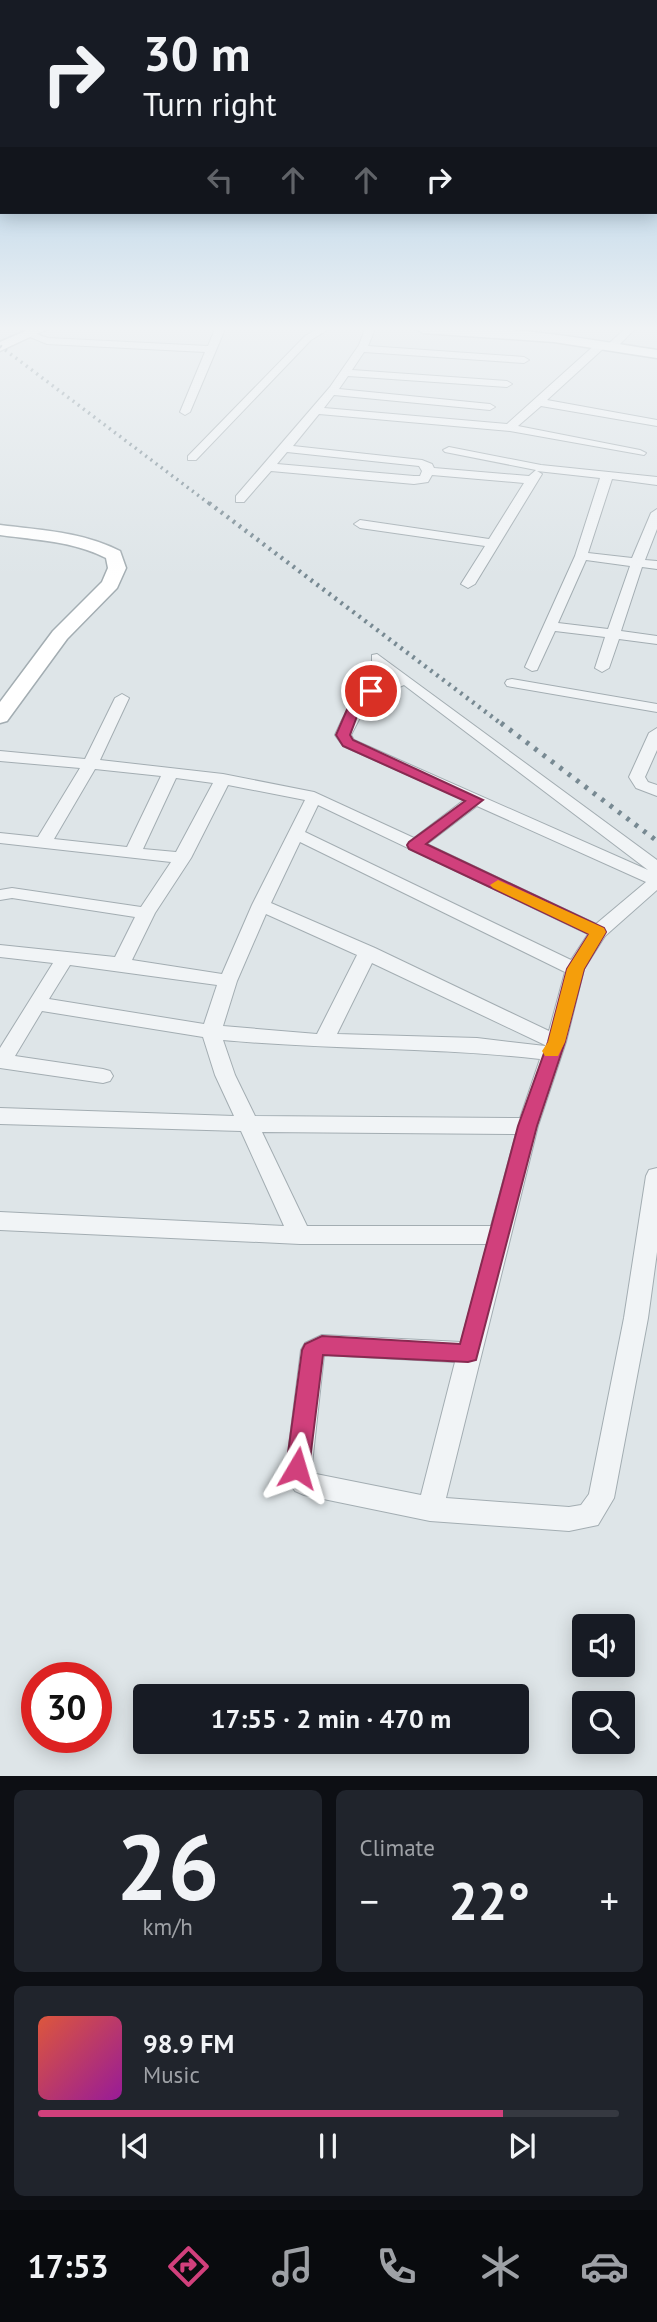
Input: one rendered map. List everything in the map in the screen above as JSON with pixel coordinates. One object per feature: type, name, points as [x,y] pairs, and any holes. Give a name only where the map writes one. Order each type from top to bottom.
[{"type":"main road","points":[[0,530],[99,546],[114,555],[117,568],[110,584],[60,635],[0,717]]},
{"type":"street","points":[[192,458],[237,412]]},
{"type":"street","points":[[240,499],[312,412]]},
{"type":"street","points":[[334,412],[510,428],[640,453]]},
{"type":"street","points":[[510,428],[527,412]]},
{"type":"street","points":[[594,412],[657,423]]},
{"type":"street","points":[[267,467],[414,480],[424,479],[428,471],[428,466],[422,463],[282,448]]},
{"type":"street","points":[[449,450],[541,468],[657,481]]},
{"type":"street","points":[[468,584],[530,480],[541,468]]},
{"type":"street","points":[[428,471],[530,480]]},
{"type":"street","points":[[532,667],[581,556],[607,476]]},
{"type":"street","points":[[602,668],[637,563],[656,520]]},
{"type":"street","points":[[360,524],[494,544]]},
{"type":"street","points":[[581,556],[657,565]]},
{"type":"street","points":[[551,626],[657,640]]},
{"type":"street","points":[[377,658],[657,868]]},
{"type":"street","points":[[404,680],[371,691],[356,701],[343,735],[348,743],[657,881],[598,932],[575,969],[498,1235],[430,1509]]},
{"type":"street","points":[[512,683],[657,708]]},
{"type":"street","points":[[42,844],[90,765],[122,698]]},
{"type":"street","points":[[657,735],[637,777],[642,785],[657,791]]},
{"type":"street","points":[[0,755],[171,772],[265,785],[314,797],[598,932]]},
{"type":"street","points":[[133,852],[171,772]]},
{"type":"street","points":[[121,964],[146,913],[182,858],[223,779]]},
{"type":"street","points":[[300,1235],[226,1075],[211,1032],[228,981],[261,905],[314,797]]},
{"type":"street","points":[[415,845],[475,800]]},
{"type":"street","points":[[295,833],[575,969]]},
{"type":"street","points":[[0,838],[182,858]]},
{"type":"street","points":[[0,895],[12,894],[146,913]]},
{"type":"street","points":[[261,905],[368,952],[554,1047]]},
{"type":"street","points":[[0,951],[121,964],[228,981]]},
{"type":"street","points":[[323,1042],[368,952]]},
{"type":"street","points":[[64,959],[1,1061],[103,1076]]},
{"type":"street","points":[[37,1004],[211,1032],[323,1042],[554,1047]]},
{"type":"street","points":[[0,1116],[249,1124],[528,1126]]},
{"type":"street","points":[[468,1353],[322,1345],[313,1350],[298,1478],[303,1483],[315,1486],[430,1509],[569,1519],[589,1516],[601,1498],[634,1331],[656,1189]]},
{"type":"street","points":[[0,1221],[300,1235],[498,1235]]},
{"type":"railway","points":[[87,412],[211,505]]},
{"type":"railway","points":[[209,503],[503,725]]},
{"type":"railway","points":[[501,723],[657,841]]},
{"type":"slow traffic","points":[[498,885],[598,932],[575,969],[556,1042],[551,1051]]},
{"type":"route","points":[[297,1468],[313,1350],[322,1345],[468,1353],[528,1126],[556,1042],[575,969],[598,932],[415,845],[475,800],[348,743],[343,735],[356,701],[371,691]]}]
